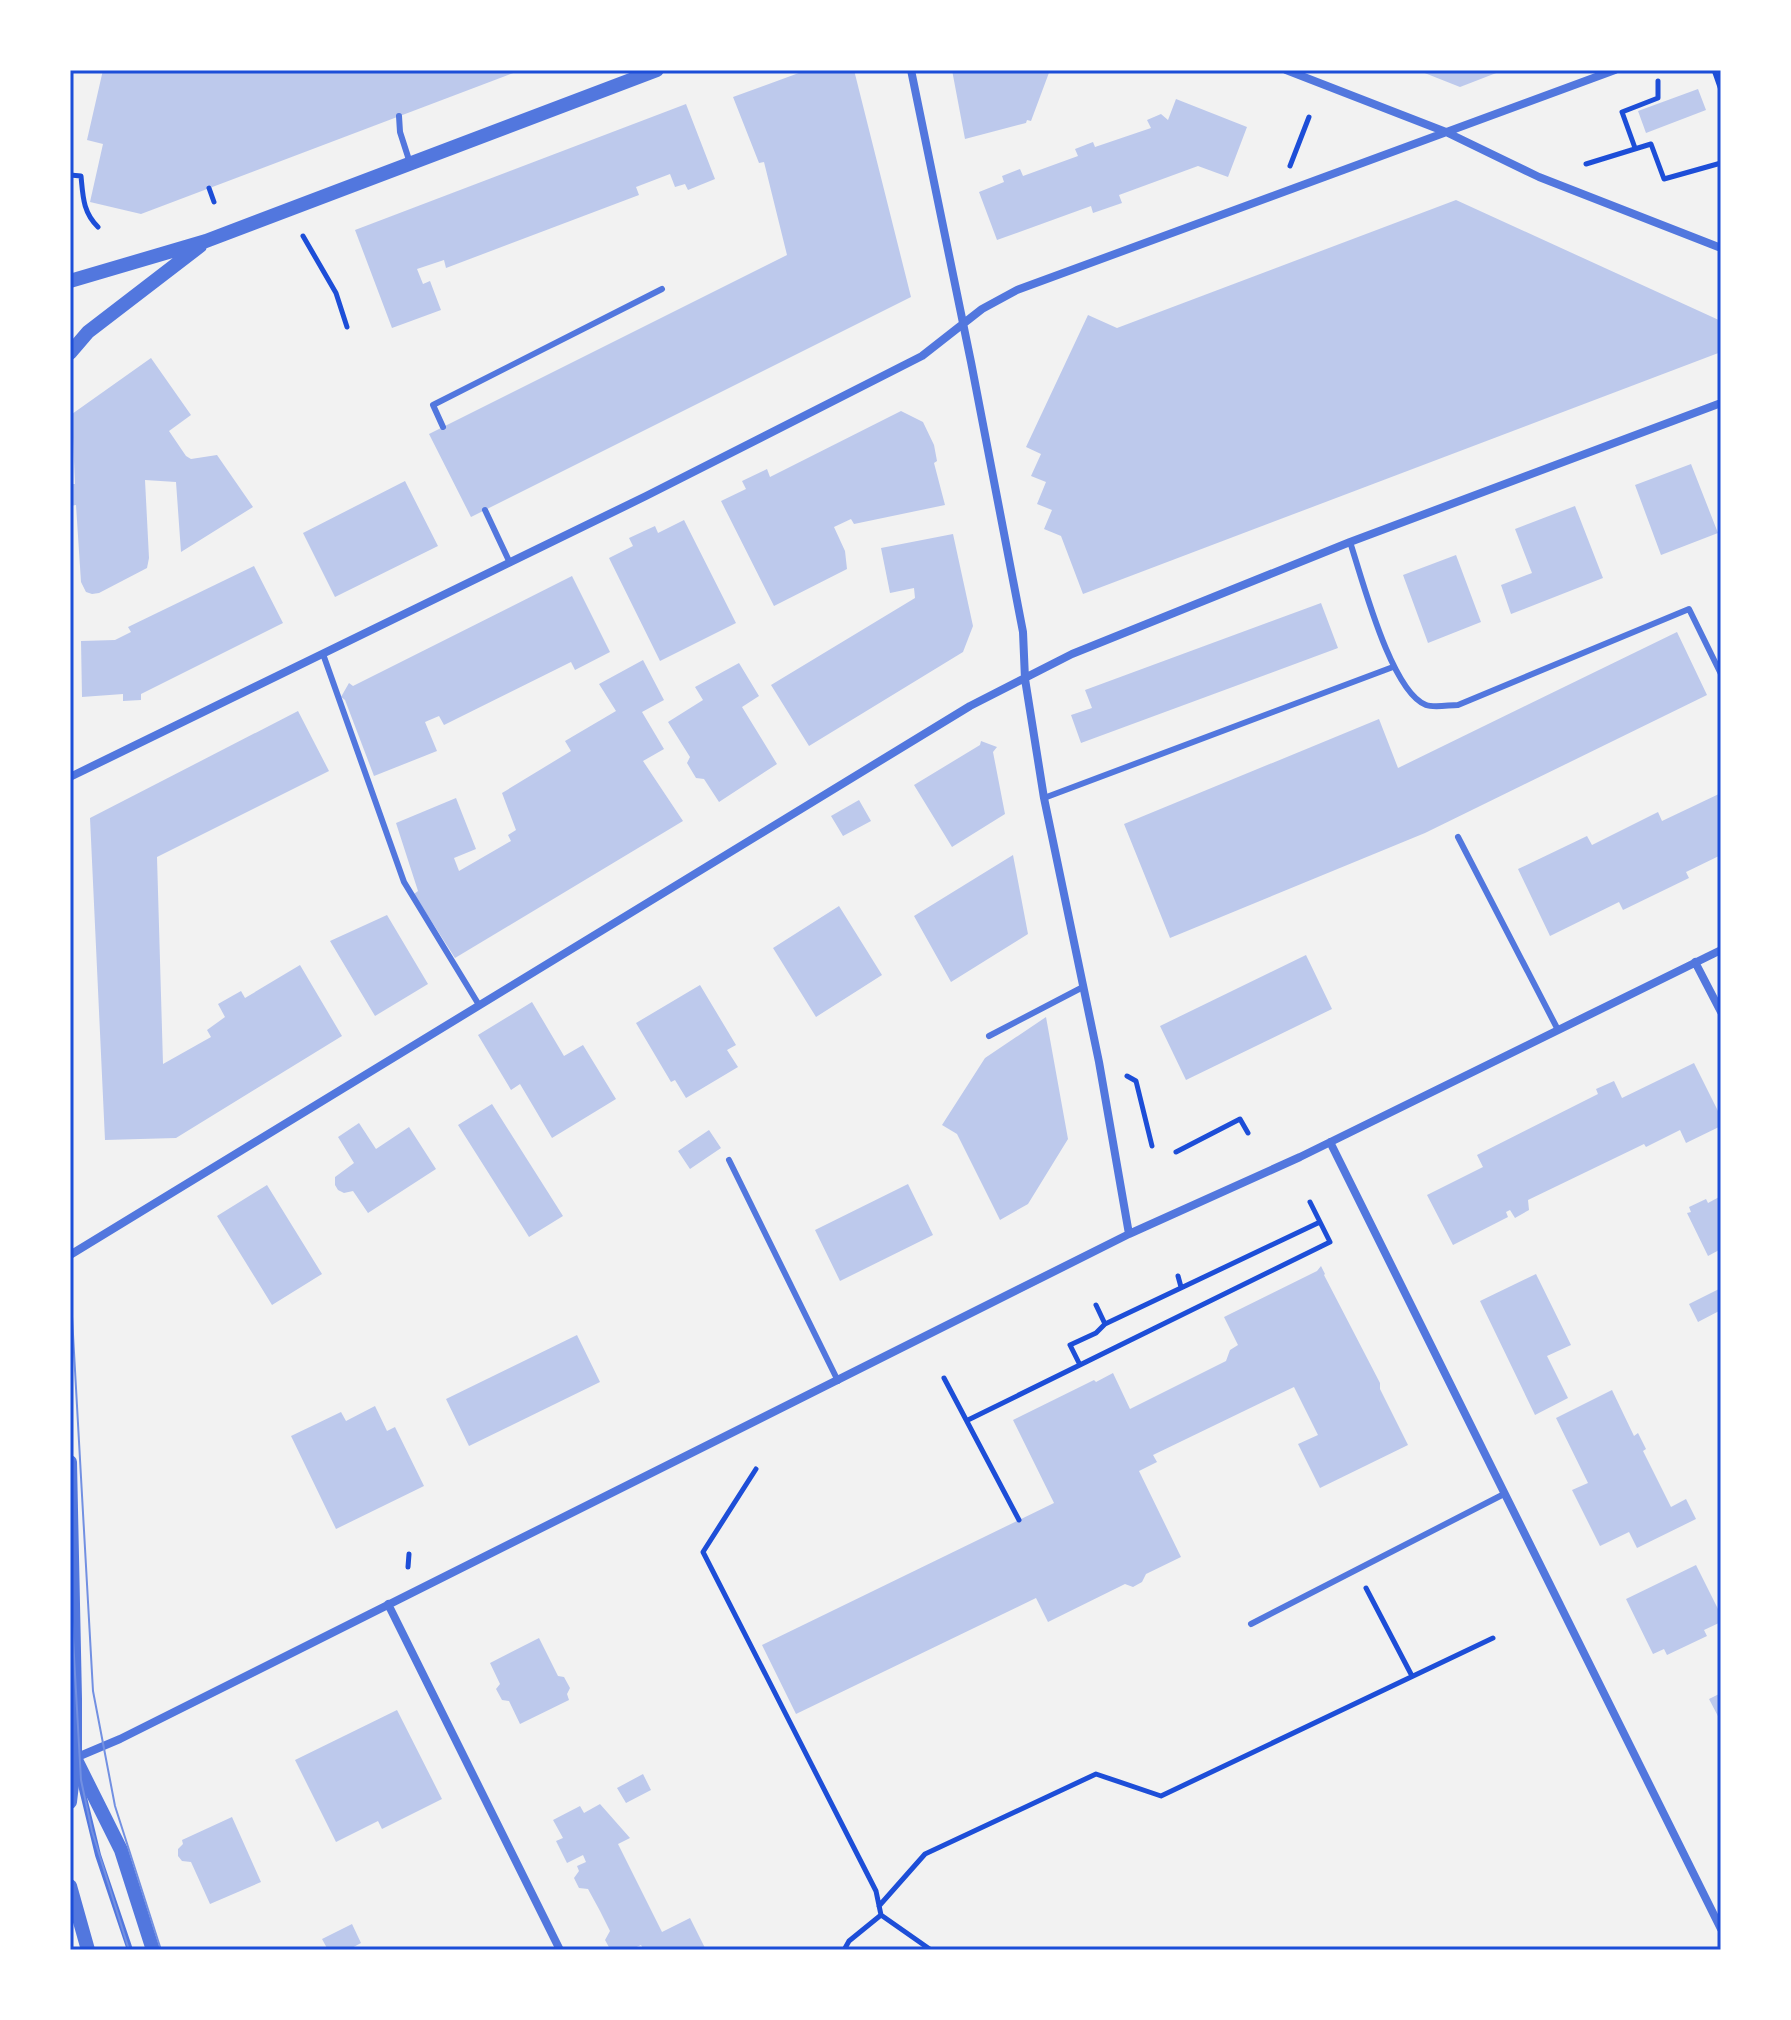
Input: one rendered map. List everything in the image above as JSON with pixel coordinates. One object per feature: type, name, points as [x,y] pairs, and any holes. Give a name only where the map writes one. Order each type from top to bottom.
[{"type":"street","points":[[70,281],[206,241],[657,70]]},
{"type":"street","points":[[911,70],[1023,632],[1025,679],[1044,798],[1129,1234]]},
{"type":"street","points":[[1286,70],[1446,132],[1539,177],[1721,248]]},
{"type":"street","points":[[70,777],[510,563],[922,356],[982,309],[1017,290],[1615,70]]},
{"type":"street","points":[[70,353],[88,332],[206,241]]},
{"type":"street","points":[[70,1255],[970,706],[1072,654],[1350,542],[1721,403]]},
{"type":"street","points":[[72,1759],[120,1739],[1129,1234],[1330,1142],[1721,950]]},
{"type":"street","points":[[1695,962],[1721,1012]]},
{"type":"street","points":[[1330,1142],[1721,1929]]},
{"type":"street","points":[[70,1462],[70,1802]]},
{"type":"street","points":[[388,1604],[560,1950]]},
{"type":"street","points":[[72,1759],[121,1850],[153,1950]]},
{"type":"street","points":[[70,1886],[88,1950]]},
{"type":"lane","points":[[399,116],[400,132],[411,163]]},
{"type":"lane","points":[[443,427],[433,405],[662,289]]},
{"type":"lane","points":[[485,510],[510,563]]},
{"type":"lane","points":[[1350,542],[1393,667],[1405,687],[1426,705],[1458,705],[1689,609],[1721,674]]},
{"type":"lane","points":[[323,654],[404,882],[479,1005]]},
{"type":"lane","points":[[1044,798],[1393,667]]},
{"type":"lane","points":[[1458,837],[1557,1028]]},
{"type":"lane","points":[[989,1036],[1083,987]]},
{"type":"lane","points":[[729,1160],[838,1381]]},
{"type":"lane","points":[[1251,1624],[1504,1494]]},
{"type":"lane","points":[[72,1759],[98,1855],[130,1950]]},
{"type":"path","points":[[1714,70],[1721,90]]},
{"type":"path","points":[[1635,148],[1622,112],[1658,98],[1658,81]]},
{"type":"path","points":[[1288,171],[1309,117]]},
{"type":"path","points":[[1586,164],[1651,144],[1664,179],[1721,163]]},
{"type":"path","points":[[70,175],[81,176],[83,203],[89,218],[98,227]]},
{"type":"path","points":[[209,188],[214,202]]},
{"type":"path","points":[[303,236],[336,293],[347,327]]},
{"type":"path","points":[[1127,1076],[1136,1081],[1152,1146]]},
{"type":"path","points":[[1176,1152],[1240,1119],[1248,1133]]},
{"type":"path","points":[[968,1420],[1330,1242],[1310,1202]]},
{"type":"path","points":[[1080,1365],[1070,1345],[1096,1333],[1105,1324],[1320,1222]]},
{"type":"path","points":[[1178,1276],[1181,1287]]},
{"type":"path","points":[[1096,1305],[1105,1324]]},
{"type":"path","points":[[944,1378],[1019,1520]]},
{"type":"path","points":[[756,1469],[703,1552],[876,1891],[881,1915],[931,1950]]},
{"type":"path","points":[[408,1567],[409,1554]]},
{"type":"path","points":[[1357,1570],[1412,1676]]},
{"type":"path","points":[[879,1906],[925,1854],[1096,1774],[1161,1796],[1493,1638]]},
{"type":"path","points":[[844,1950],[864,1927],[881,1915]]},
{"type":"building","points":[[103,70],[521,70],[141,214],[90,202],[103,144],[87,140]]},
{"type":"building","points":[[807,70],[854,70],[911,297],[471,517],[429,434],[787,255],[764,162],[759,163],[733,97]]},
{"type":"building","points":[[952,70],[1050,70],[1031,121],[965,139]]},
{"type":"building","points":[[1417,70],[1504,70],[1460,87]]},
{"type":"building","points":[[1698,89],[1706,110],[1646,133],[1638,111]]},
{"type":"building","points":[[1176,99],[1247,127],[1228,177],[1198,166],[1119,195],[1122,203],[1093,213],[1091,206],[997,240],[979,192],[1004,182],[1002,176],[1020,169],[1023,176],[1078,156],[1075,149],[1093,142],[1095,147],[1151,128],[1147,120],[1161,114],[1168,120]]},
{"type":"building","points":[[686,104],[715,179],[688,190],[685,184],[675,187],[670,174],[636,187],[639,195],[446,268],[444,260],[417,269],[423,284],[430,281],[441,310],[392,328],[355,230]]},
{"type":"building","points":[[1456,200],[1721,321],[1721,352],[1083,594],[1061,536],[1044,529],[1052,510],[1037,504],[1046,482],[1031,476],[1041,454],[1026,447],[1088,315],[1117,328]]},
{"type":"building","points":[[151,358],[191,415],[169,431],[186,456],[191,459],[217,455],[253,507],[181,552],[176,482],[145,480],[147,568],[92,594],[86,592],[81,582],[76,505],[70,506],[70,484],[75,484],[72,414]]},
{"type":"building","points":[[901,411],[923,422],[934,445],[937,461],[934,463],[945,505],[854,524],[851,519],[834,527],[845,551],[847,569],[774,606],[721,501],[746,489],[742,481],[767,469],[770,477]]},
{"type":"building","points":[[1691,464],[1718,533],[1661,555],[1635,485]]},
{"type":"building","points":[[405,481],[438,546],[335,597],[303,533]]},
{"type":"building","points":[[1575,506],[1603,578],[1511,614],[1501,585],[1532,573],[1515,529]]},
{"type":"building","points":[[684,520],[736,623],[660,661],[609,558],[633,546],[629,538],[655,526],[658,533]]},
{"type":"building","points":[[953,534],[973,626],[963,652],[809,746],[771,685],[915,598],[914,588],[890,593],[881,548]]},
{"type":"building","points":[[1456,555],[1481,622],[1428,643],[1403,575]]},
{"type":"building","points":[[254,566],[283,623],[141,694],[141,700],[123,701],[123,694],[82,697],[81,641],[115,640],[131,632],[128,627]]},
{"type":"building","points":[[572,576],[610,652],[575,670],[571,662],[444,725],[439,716],[425,722],[437,751],[374,776],[345,700],[341,697],[349,683],[353,686]]},
{"type":"building","points":[[1321,603],[1338,648],[1081,743],[1071,715],[1092,708],[1085,690]]},
{"type":"building","points":[[1677,632],[1707,695],[1425,833],[1170,938],[1124,824],[1379,719],[1398,768]]},
{"type":"building","points":[[643,660],[664,700],[642,712],[664,749],[643,761],[683,821],[455,958],[414,894],[418,891],[396,823],[456,798],[476,849],[454,858],[459,871],[511,841],[508,835],[516,830],[502,793],[571,751],[565,741],[616,711],[599,684]]},
{"type":"building","points":[[739,663],[759,696],[742,707],[777,764],[719,802],[704,779],[696,778],[687,763],[690,757],[668,722],[703,700],[695,687]]},
{"type":"building","points":[[298,711],[329,771],[157,857],[163,1064],[211,1037],[207,1030],[225,1017],[218,1004],[241,991],[245,998],[300,965],[342,1036],[176,1138],[105,1140],[90,818]]},
{"type":"building","points":[[981,741],[997,747],[993,752],[1005,814],[952,847],[914,785],[980,745]]},
{"type":"building","points":[[1721,793],[1721,855],[1686,872],[1689,878],[1623,910],[1619,902],[1550,936],[1518,869],[1587,836],[1592,845],[1658,812],[1662,821]]},
{"type":"building","points":[[859,800],[871,821],[843,836],[831,816]]},
{"type":"building","points":[[1013,855],[1028,934],[951,982],[914,916]]},
{"type":"building","points":[[839,906],[882,975],[816,1017],[773,948]]},
{"type":"building","points":[[387,915],[428,984],[375,1016],[330,941]]},
{"type":"building","points":[[1306,955],[1332,1009],[1186,1080],[1160,1026]]},
{"type":"building","points":[[700,985],[736,1045],[727,1050],[738,1067],[686,1098],[675,1080],[671,1082],[636,1023]]},
{"type":"building","points":[[532,1002],[564,1056],[583,1045],[616,1099],[552,1138],[520,1084],[511,1090],[478,1035]]},
{"type":"building","points":[[1046,1017],[1068,1139],[1028,1204],[1000,1220],[957,1134],[942,1125],[985,1058]]},
{"type":"building","points":[[1694,1063],[1721,1117],[1721,1126],[1686,1143],[1680,1130],[1646,1147],[1644,1144],[1528,1200],[1529,1210],[1515,1218],[1510,1210],[1506,1212],[1508,1217],[1453,1245],[1427,1195],[1483,1167],[1477,1155],[1598,1094],[1596,1089],[1614,1081],[1622,1098]]},
{"type":"building","points":[[492,1104],[563,1216],[529,1237],[458,1125]]},
{"type":"building","points":[[359,1123],[376,1149],[409,1127],[436,1169],[368,1213],[353,1191],[344,1193],[335,1185],[335,1177],[354,1163],[338,1137]]},
{"type":"building","points":[[709,1130],[721,1148],[690,1169],[678,1151]]},
{"type":"building","points":[[908,1184],[933,1235],[840,1281],[815,1230]]},
{"type":"building","points":[[267,1185],[322,1274],[272,1305],[217,1216]]},
{"type":"building","points":[[1721,1196],[1721,1249],[1708,1256],[1687,1213],[1691,1212],[1689,1207]]},
{"type":"building","points":[[1321,1266],[1408,1445],[1320,1488],[1298,1444],[1318,1435],[1294,1387],[1153,1455],[1157,1462],[1139,1471],[1181,1557],[1146,1574],[1142,1582],[1133,1587],[1125,1584],[1048,1622],[1036,1598],[796,1714],[762,1645],[1054,1503],[1013,1420],[1113,1373],[1130,1409],[1226,1361],[1230,1350],[1238,1345],[1224,1317],[1317,1271]]},
{"type":"building","points":[[1536,1274],[1571,1345],[1547,1356],[1568,1398],[1535,1415],[1480,1301]]},
{"type":"building","points":[[1721,1288],[1721,1310],[1698,1322],[1689,1304]]},
{"type":"building","points":[[577,1335],[600,1382],[469,1446],[446,1399]]},
{"type":"building","points":[[1612,1390],[1634,1436],[1638,1433],[1646,1449],[1643,1451],[1671,1507],[1686,1499],[1696,1519],[1637,1548],[1629,1532],[1600,1546],[1572,1490],[1588,1483],[1556,1418]]},
{"type":"building","points":[[375,1406],[387,1431],[395,1427],[424,1486],[336,1529],[291,1436],[341,1412],[346,1421]]},
{"type":"building","points":[[1696,1565],[1721,1615],[1721,1622],[1704,1630],[1707,1636],[1667,1655],[1664,1649],[1653,1654],[1626,1599]]},
{"type":"building","points":[[539,1638],[558,1676],[564,1677],[570,1688],[567,1694],[569,1700],[520,1724],[509,1701],[502,1700],[496,1689],[500,1684],[490,1663]]},
{"type":"building","points":[[1721,1693],[1721,1722],[1709,1699]]},
{"type":"building","points":[[397,1710],[442,1799],[382,1829],[378,1821],[336,1842],[295,1760]]},
{"type":"building","points":[[643,1774],[651,1790],[626,1803],[617,1788]]},
{"type":"building","points":[[600,1804],[630,1838],[618,1844],[662,1932],[690,1918],[706,1950],[644,1950],[641,1945],[630,1950],[610,1949],[605,1940],[610,1931],[600,1911],[588,1889],[579,1888],[574,1878],[579,1871],[577,1866],[586,1862],[583,1855],[567,1863],[556,1841],[563,1838],[553,1820],[580,1806],[584,1813]]},
{"type":"building","points":[[232,1817],[261,1882],[210,1904],[191,1862],[182,1861],[178,1849],[183,1844],[182,1840]]},
{"type":"building","points":[[352,1924],[361,1943],[348,1950],[328,1950],[322,1939]]},
{"type":"tram line","points":[[70,1281],[93,1691],[115,1806],[161,1950]]},
{"type":"tram line","points":[[70,1585],[81,1780],[92,1831],[129,1950]]}]
